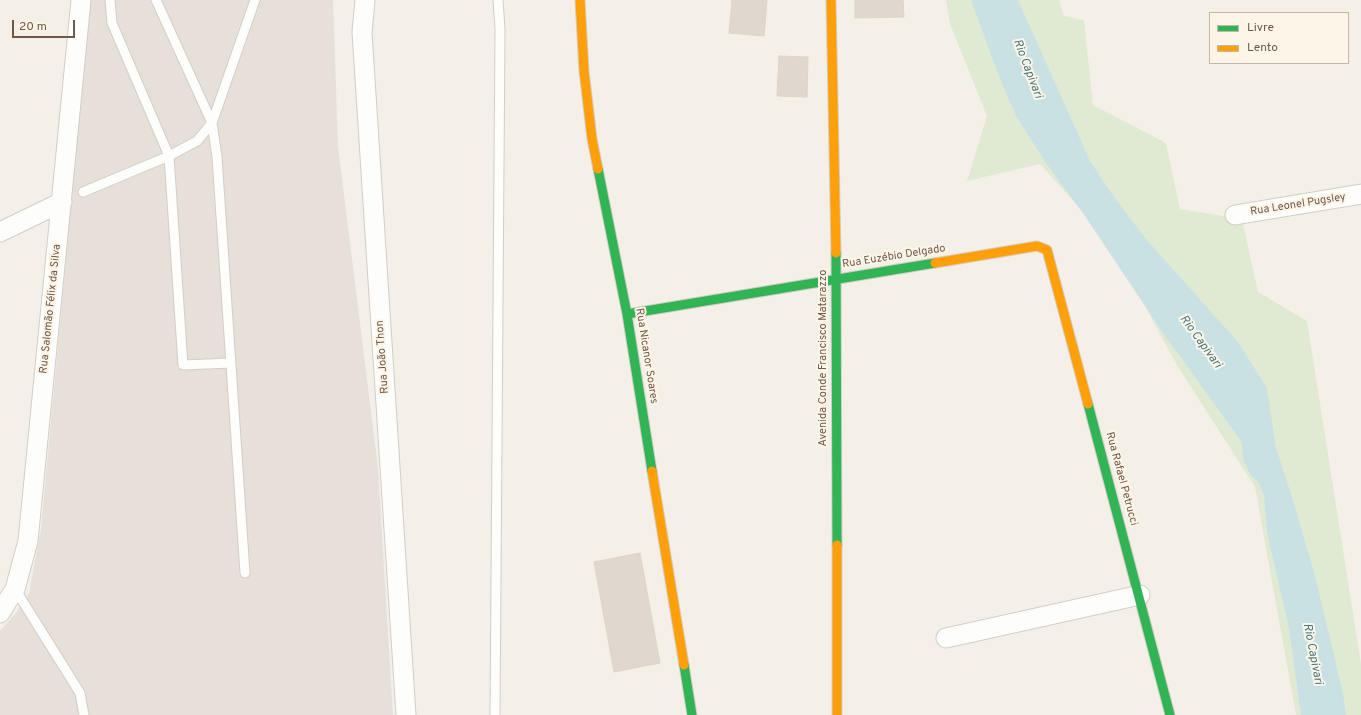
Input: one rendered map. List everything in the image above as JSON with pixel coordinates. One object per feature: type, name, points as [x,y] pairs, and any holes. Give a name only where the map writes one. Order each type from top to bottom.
[{"type":"street","name":"Rua Salomão Félix da Silva","points":[[0,613],[15,589],[28,541],[81,0]]},
{"type":"street","name":"Rua João Thon","points":[[365,0],[362,32],[406,715]]},
{"type":"street","name":"Rua Nicanor Soares","points":[[580,0],[584,71],[592,138],[627,314],[692,715]]},
{"type":"street","name":"Avenida Conde Francisco Matarazzo","points":[[831,0],[836,279],[837,715]]},
{"type":"street","name":"Rua Leonel Pugsley","points":[[1235,215],[1361,194]]},
{"type":"street","points":[[0,232],[62,202]]},
{"type":"street","name":"Rua Euzébio Delgado","points":[[627,314],[1037,246],[1047,250]]},
{"type":"street","name":"Rua Rafael Petrucci","points":[[1047,250],[1140,595],[1170,715]]},
{"type":"street","points":[[946,638],[1140,595]]},
{"type":"lane","points":[[110,0],[112,23],[169,156],[183,365],[231,363]]},
{"type":"lane","points":[[156,0],[212,123],[217,157],[245,573]]},
{"type":"lane","points":[[83,192],[169,156],[197,141],[212,123],[255,0]]},
{"type":"lane","points":[[495,715],[500,29],[498,0]]},
{"type":"lane","points":[[15,589],[80,692],[84,715]]},
{"type":"shaded area","points":[[90,0],[333,0],[338,146],[378,468],[393,715],[0,715],[0,631],[16,613],[29,593],[41,529]]},
{"type":"green space","points":[[946,0],[1059,0],[1064,16],[1084,20],[1093,105],[1166,143],[1180,209],[1242,219],[1258,292],[1307,321],[1361,664],[1361,715],[1296,715],[1255,487],[1175,362],[1112,244],[1040,164],[967,181],[987,116],[950,24]]},
{"type":"water","name":"Rio Capivari","points":[[971,0],[1018,0],[1090,161],[1114,197],[1145,238],[1238,342],[1267,388],[1276,448],[1314,572],[1343,693],[1346,715],[1301,715],[1289,629],[1267,532],[1264,496],[1259,483],[1250,474],[1243,459],[1242,445],[1239,438],[1163,333],[1085,216],[1046,163],[1016,116],[1000,79]]},
{"type":"building","points":[[732,0],[767,0],[764,36],[729,33]]},
{"type":"building","points":[[855,0],[903,0],[904,17],[855,18]]},
{"type":"building","points":[[779,56],[808,57],[807,97],[777,96]]},
{"type":"building","points":[[640,553],[660,663],[614,672],[594,562]]},
{"type":"traffic: fast","points":[[598,169],[627,314],[652,471]]},
{"type":"traffic: fast","points":[[836,253],[837,545]]},
{"type":"traffic: fast","points":[[627,314],[935,263]]},
{"type":"traffic: fast","points":[[1088,404],[1170,715]]},
{"type":"traffic: fast","points":[[684,665],[692,715]]},
{"type":"traffic: slow","points":[[580,0],[584,71],[592,139],[598,169]]},
{"type":"traffic: slow","points":[[831,0],[836,253]]},
{"type":"traffic: slow","points":[[935,263],[1037,246],[1047,250],[1088,404]]},
{"type":"traffic: slow","points":[[652,471],[684,665]]},
{"type":"traffic: slow","points":[[837,545],[837,715]]}]
